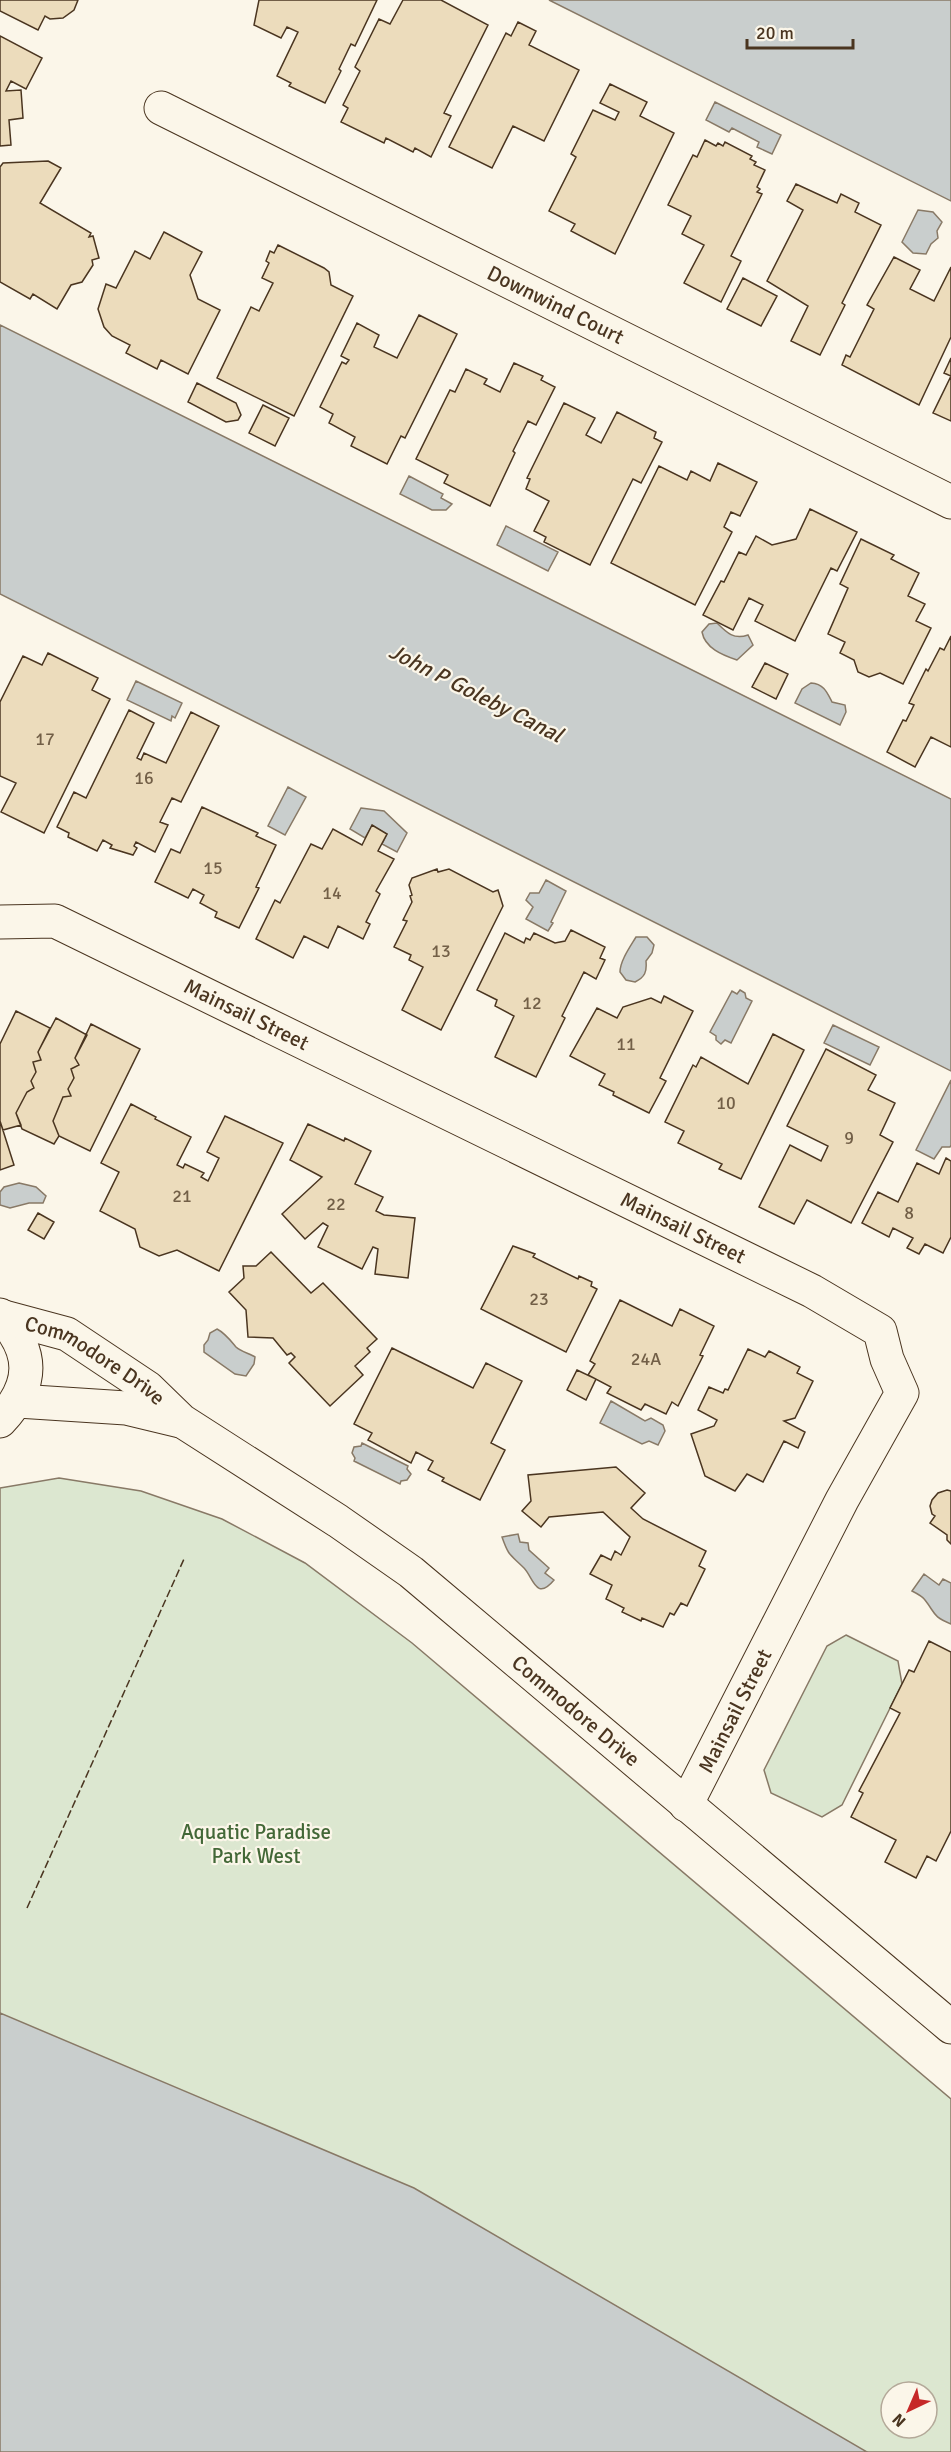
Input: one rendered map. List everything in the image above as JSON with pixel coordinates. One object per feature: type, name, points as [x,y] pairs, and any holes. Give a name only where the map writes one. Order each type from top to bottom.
[{"type":"street","name":"Downwind Court","points":[[161,108],[951,502]]},
{"type":"street","name":"Mainsail Street","points":[[0,922],[55,921],[812,1291],[880,1331],[887,1359],[903,1393],[842,1500],[687,1805]]},
{"type":"street","name":"Commodore Drive","points":[[0,1315],[67,1334],[148,1388],[182,1421],[338,1521],[411,1572],[951,2027]]},
{"type":"street","points":[[0,1315],[13,1329],[22,1346],[26,1365],[24,1383],[9,1411]]},
{"type":"street","name":"Commodore Drive","points":[[9,1411],[126,1408],[182,1421]]},
{"type":"green space","name":"Aquatic Paradise Park West","points":[[59,1478],[141,1491],[222,1519],[305,1563],[412,1643],[951,2099],[951,2452],[604,2452],[0,2109],[0,1488]]},
{"type":"green space","points":[[846,1635],[898,1661],[902,1684],[842,1805],[822,1817],[771,1793],[764,1770],[827,1646]]},
{"type":"water","points":[[549,0],[951,0],[951,201]]},
{"type":"water","points":[[715,102],[781,135],[772,154],[757,147],[759,142],[732,128],[729,132],[706,120]]},
{"type":"water","points":[[918,210],[933,212],[942,222],[937,231],[938,238],[931,244],[926,254],[913,253],[902,242]]},
{"type":"water","name":"John P Goleby Canal","points":[[0,325],[951,799],[951,1071],[0,594]]},
{"type":"water","points":[[409,476],[443,494],[441,498],[452,504],[446,510],[432,510],[400,494]]},
{"type":"water","points":[[506,526],[558,552],[548,571],[497,545]]},
{"type":"water","points":[[717,623],[731,635],[739,637],[748,635],[753,645],[737,660],[710,647],[702,632],[709,624]]},
{"type":"water","points":[[136,681],[182,703],[175,718],[172,716],[171,721],[127,700]]},
{"type":"water","points":[[811,683],[822,687],[832,702],[845,705],[846,712],[840,725],[795,703],[802,689]]},
{"type":"water","points":[[288,787],[306,797],[285,835],[268,826]]},
{"type":"water","points":[[361,808],[384,811],[407,833],[397,852],[382,844],[387,834],[372,826],[365,838],[350,829]]},
{"type":"water","points":[[546,880],[566,891],[548,931],[526,919],[533,907],[526,900],[530,893],[539,893]]},
{"type":"water","points":[[636,937],[647,937],[654,945],[646,961],[645,974],[635,982],[626,980],[620,968]]},
{"type":"water","points":[[740,990],[745,993],[746,998],[752,1001],[731,1043],[725,1040],[721,1044],[710,1032],[732,991],[737,994]]},
{"type":"water","points":[[833,1025],[879,1047],[870,1065],[824,1043]]},
{"type":"water","points":[[951,1080],[951,1145],[942,1147],[934,1159],[916,1150]]},
{"type":"water","points":[[19,1183],[36,1187],[46,1196],[43,1203],[29,1203],[10,1208],[0,1205],[0,1192],[4,1187]]},
{"type":"water","points":[[217,1329],[238,1348],[255,1357],[254,1364],[246,1376],[235,1374],[204,1352],[204,1345],[210,1333]]},
{"type":"water","points":[[611,1401],[645,1421],[651,1418],[663,1425],[665,1431],[658,1445],[649,1441],[642,1444],[600,1423]]},
{"type":"water","points":[[362,1443],[408,1466],[407,1469],[411,1474],[407,1480],[401,1481],[400,1484],[354,1461],[352,1453],[354,1447],[361,1446]]},
{"type":"water","points":[[518,1534],[520,1542],[528,1543],[529,1550],[549,1568],[545,1573],[554,1580],[543,1589],[536,1586],[524,1568],[508,1552],[502,1537]]},
{"type":"water","points":[[924,1574],[939,1585],[943,1579],[951,1583],[951,1624],[937,1617],[924,1599],[912,1591]]},
{"type":"water","points":[[0,2013],[414,2188],[867,2452],[0,2452]]},
{"type":"building","points":[[0,0],[78,0],[74,10],[63,18],[50,19],[45,16],[38,30],[0,11]]},
{"type":"building","points":[[259,0],[377,0],[355,46],[351,44],[325,103],[289,86],[291,83],[277,76],[298,32],[287,27],[281,38],[254,25]]},
{"type":"building","points":[[403,0],[441,0],[488,25],[444,113],[451,116],[431,157],[415,148],[413,152],[386,138],[384,143],[341,122],[348,108],[343,105],[360,71],[355,67],[379,19],[390,24]]},
{"type":"building","points":[[518,22],[536,31],[529,45],[579,70],[544,141],[513,126],[492,168],[449,147],[506,33],[511,36]]},
{"type":"building","points":[[0,36],[42,58],[26,89],[11,81],[6,91],[21,90],[23,118],[9,120],[11,145],[0,146]]},
{"type":"building","points":[[610,84],[647,102],[640,116],[674,133],[615,254],[571,231],[575,224],[549,211],[576,157],[571,154],[593,110],[615,120],[619,112],[600,103]]},
{"type":"building","points":[[705,140],[716,146],[718,143],[723,146],[725,142],[752,156],[750,159],[756,162],[754,165],[765,170],[757,187],[760,189],[757,192],[762,194],[731,256],[741,261],[721,302],[684,283],[704,245],[682,234],[691,216],[668,205],[693,155],[697,157]]},
{"type":"building","points":[[48,161],[61,168],[40,203],[91,233],[89,237],[93,236],[99,258],[92,260],[93,265],[82,282],[71,285],[57,309],[33,294],[30,299],[0,282],[0,167],[3,163]]},
{"type":"building","points":[[796,184],[837,203],[841,194],[859,203],[855,212],[881,225],[842,303],[845,305],[820,355],[791,341],[808,306],[767,281],[803,210],[787,201]]},
{"type":"building","points":[[164,232],[202,252],[190,275],[198,299],[220,310],[188,374],[161,360],[157,369],[126,353],[130,345],[112,336],[104,327],[98,309],[106,284],[116,288],[135,251],[150,259]]},
{"type":"building","points":[[278,245],[324,268],[329,272],[331,285],[353,296],[294,416],[217,378],[251,307],[259,311],[273,283],[262,278],[269,263],[266,261],[270,251],[274,253]]},
{"type":"building","points":[[894,257],[920,270],[910,289],[934,301],[951,267],[951,337],[919,405],[842,365],[846,355],[850,357],[874,309],[867,305]]},
{"type":"building","points":[[743,278],[777,296],[761,326],[727,309]]},
{"type":"building","points":[[419,315],[457,334],[405,438],[401,436],[387,464],[351,446],[355,437],[329,423],[333,414],[320,407],[342,362],[346,364],[349,360],[341,356],[357,323],[379,335],[374,347],[397,358]]},
{"type":"building","points":[[951,358],[951,376],[944,373]]},
{"type":"building","points":[[514,363],[543,376],[541,380],[555,387],[536,425],[528,421],[490,506],[444,483],[448,475],[416,459],[450,390],[455,392],[466,369],[487,379],[484,384],[500,392]]},
{"type":"building","points":[[951,376],[951,421],[933,413]]},
{"type":"building","points":[[197,383],[236,403],[241,415],[238,420],[226,422],[188,402]]},
{"type":"building","points":[[564,403],[595,418],[586,435],[601,443],[617,412],[656,432],[654,438],[662,442],[641,483],[633,479],[590,565],[544,542],[546,537],[534,531],[549,501],[526,489],[530,479],[527,478]]},
{"type":"building","points":[[263,405],[289,418],[275,446],[249,433]]},
{"type":"building","points":[[718,463],[757,482],[740,516],[731,512],[724,527],[732,532],[695,605],[611,563],[659,466],[687,480],[691,471],[710,481]]},
{"type":"building","points":[[810,509],[857,532],[837,571],[831,568],[795,641],[755,621],[763,605],[749,598],[733,630],[703,615],[721,581],[724,582],[739,552],[746,555],[756,536],[772,545],[796,539]]},
{"type":"building","points":[[861,539],[894,555],[891,559],[919,573],[908,596],[925,604],[916,621],[931,628],[903,684],[880,673],[869,677],[858,672],[854,660],[840,653],[845,642],[828,634],[848,588],[840,584]]},
{"type":"building","points":[[951,636],[951,747],[931,737],[915,767],[887,752],[903,720],[906,721],[914,705],[909,703],[926,669],[928,671],[940,648],[944,650]]},
{"type":"building","points":[[48,653],[98,678],[92,690],[110,699],[44,833],[1,812],[16,783],[0,776],[0,702],[23,656],[42,665]]},
{"type":"building","points":[[765,663],[788,674],[776,699],[752,687]]},
{"type":"building","points":[[129,710],[154,723],[137,758],[141,760],[144,753],[166,763],[191,712],[219,726],[181,802],[172,798],[160,822],[168,825],[155,852],[136,842],[134,846],[137,848],[133,855],[110,848],[112,845],[103,840],[97,851],[68,837],[69,833],[57,827],[74,792],[86,798]]},
{"type":"building","points":[[202,807],[258,833],[256,836],[276,845],[256,887],[259,888],[239,928],[215,917],[217,912],[200,903],[204,895],[193,889],[188,898],[155,882],[171,849],[180,853]]},
{"type":"building","points":[[372,825],[387,834],[378,851],[394,859],[376,891],[380,894],[366,922],[370,924],[363,939],[338,926],[328,948],[304,936],[293,958],[256,939],[275,900],[280,903],[311,844],[322,849],[333,829],[362,845]]},
{"type":"building","points":[[437,869],[438,872],[449,869],[493,892],[498,890],[503,906],[441,1030],[402,1010],[423,967],[409,960],[411,955],[394,947],[407,921],[403,920],[412,902],[409,885],[412,878]]},
{"type":"building","points":[[571,930],[605,947],[600,958],[605,960],[596,979],[584,972],[562,1016],[565,1018],[536,1077],[495,1057],[514,1016],[495,1006],[497,1000],[477,990],[505,933],[524,943],[526,938],[530,940],[534,933],[555,943],[565,941]]},
{"type":"building","points":[[664,996],[693,1011],[660,1078],[666,1081],[649,1113],[613,1095],[614,1092],[599,1085],[605,1074],[570,1056],[597,1008],[617,1018],[623,1007],[651,998],[661,1003]]},
{"type":"building","points":[[16,1011],[50,1028],[38,1052],[41,1060],[33,1062],[36,1072],[31,1081],[34,1088],[27,1092],[16,1113],[21,1125],[3,1130],[0,1121],[0,1044]]},
{"type":"building","points":[[56,1018],[87,1035],[75,1058],[79,1065],[71,1069],[74,1078],[68,1089],[71,1096],[63,1097],[53,1121],[59,1136],[54,1144],[22,1129],[16,1113],[27,1092],[34,1088],[31,1081],[36,1072],[33,1062],[41,1060],[38,1052]]},
{"type":"building","points":[[91,1024],[140,1049],[90,1151],[59,1136],[53,1121],[63,1097],[71,1096],[68,1089],[74,1078],[71,1069],[79,1065],[75,1058]]},
{"type":"building","points":[[773,1034],[804,1050],[741,1179],[719,1169],[722,1164],[678,1143],[684,1131],[665,1122],[693,1065],[696,1067],[701,1057],[748,1084]]},
{"type":"building","points":[[826,1049],[876,1075],[868,1090],[895,1103],[880,1135],[893,1142],[851,1223],[807,1200],[794,1224],[759,1207],[790,1145],[821,1161],[828,1146],[787,1126]]},
{"type":"building","points":[[131,1104],[191,1137],[177,1165],[183,1168],[185,1164],[204,1173],[201,1177],[208,1181],[219,1158],[207,1152],[225,1116],[283,1143],[219,1271],[177,1250],[159,1256],[140,1247],[135,1229],[100,1211],[119,1172],[101,1163]]},
{"type":"building","points":[[0,1121],[14,1165],[0,1170]]},
{"type":"building","points":[[308,1124],[371,1151],[355,1184],[383,1197],[376,1211],[384,1215],[415,1218],[408,1278],[375,1274],[378,1249],[373,1247],[362,1269],[318,1247],[328,1226],[323,1223],[305,1239],[282,1214],[322,1177],[290,1160]]},
{"type":"building","points":[[946,1158],[951,1161],[951,1237],[943,1253],[925,1244],[919,1254],[907,1248],[913,1238],[893,1228],[889,1237],[862,1223],[878,1192],[898,1202],[917,1163],[939,1174]]},
{"type":"building","points":[[38,1213],[54,1222],[44,1239],[28,1230]]},
{"type":"building","points":[[513,1246],[535,1254],[533,1257],[578,1279],[579,1276],[592,1282],[591,1286],[597,1289],[566,1352],[481,1309]]},
{"type":"building","points":[[271,1252],[311,1293],[323,1283],[377,1339],[367,1348],[370,1352],[355,1366],[363,1375],[330,1406],[289,1363],[295,1357],[291,1353],[287,1355],[273,1338],[248,1337],[246,1310],[229,1292],[244,1278],[243,1266],[256,1266]]},
{"type":"building","points":[[620,1300],[672,1326],[680,1309],[714,1326],[700,1355],[703,1356],[678,1406],[672,1402],[666,1414],[645,1404],[641,1410],[607,1393],[611,1387],[588,1375],[595,1364],[590,1361]]},
{"type":"building","points":[[392,1348],[473,1388],[486,1363],[522,1381],[491,1443],[505,1450],[480,1500],[442,1481],[444,1478],[428,1470],[433,1461],[416,1452],[411,1463],[368,1440],[372,1433],[354,1424]]},
{"type":"building","points":[[748,1349],[765,1357],[769,1351],[800,1367],[797,1373],[813,1381],[795,1418],[784,1421],[805,1432],[798,1448],[784,1441],[763,1482],[747,1474],[735,1491],[705,1476],[691,1434],[714,1426],[717,1420],[698,1410],[709,1387],[723,1393],[725,1389],[728,1390]]},
{"type":"building","points":[[577,1370],[596,1379],[586,1400],[567,1390]]},
{"type":"building","points":[[616,1467],[645,1493],[631,1508],[643,1519],[706,1551],[699,1566],[705,1569],[687,1606],[681,1603],[674,1615],[670,1613],[663,1627],[642,1618],[641,1621],[622,1612],[624,1608],[606,1599],[612,1585],[590,1574],[601,1555],[611,1560],[615,1551],[621,1555],[630,1537],[603,1512],[549,1517],[541,1527],[522,1511],[531,1501],[528,1475]]},
{"type":"building","points":[[951,1491],[951,1544],[947,1540],[947,1535],[930,1523],[935,1516],[930,1506],[932,1500],[938,1493]]},
{"type":"building","points":[[929,1641],[951,1652],[951,1831],[936,1861],[927,1856],[916,1878],[885,1862],[896,1840],[851,1817],[863,1793],[859,1791],[900,1713],[890,1708],[909,1670],[914,1672]]},
{"type":"fence","points":[[27,1908],[184,1559]]}]
